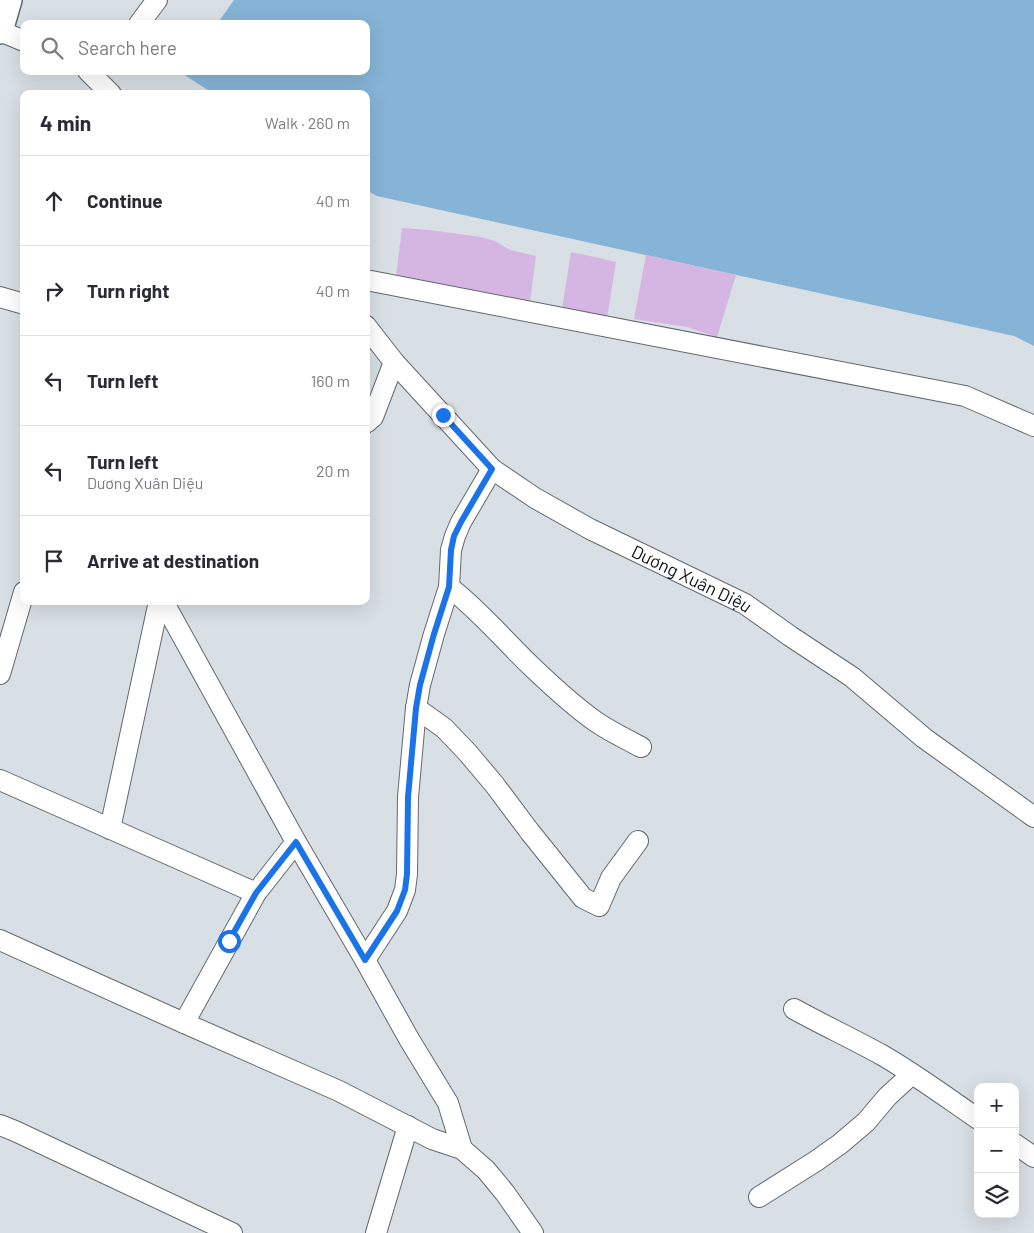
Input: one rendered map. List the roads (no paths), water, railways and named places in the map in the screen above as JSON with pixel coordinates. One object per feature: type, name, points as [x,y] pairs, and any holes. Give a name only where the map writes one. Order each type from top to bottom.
[{"type":"street","points":[[9,0],[0,31],[20,39]]},
{"type":"street","points":[[142,20],[157,0]]},
{"type":"street","points":[[92,75],[107,90]]},
{"type":"street","points":[[370,281],[965,396],[1034,426]]},
{"type":"street","points":[[0,297],[20,303]]},
{"type":"street","name":"Dương Xuân Diệu","points":[[370,331],[394,362],[492,469],[534,498],[590,528],[745,604],[852,677],[924,738],[1034,817]]},
{"type":"street","points":[[370,420],[373,417],[394,362]]},
{"type":"street","points":[[365,960],[397,911],[405,890],[408,797],[416,708],[420,685],[426,659],[449,587],[451,550],[454,536],[492,469]]},
{"type":"street","points":[[449,587],[569,700],[595,721],[641,746]]},
{"type":"street","points":[[0,674],[20,605]]},
{"type":"street","points":[[110,829],[158,605]]},
{"type":"street","points":[[165,605],[296,842],[365,960],[408,1039],[448,1103],[462,1149]]},
{"type":"street","points":[[416,708],[444,728],[467,752],[583,898],[599,906],[611,878],[638,841]]},
{"type":"street","points":[[0,780],[256,893]]},
{"type":"street","points":[[184,1023],[256,893],[296,842]]},
{"type":"street","points":[[0,940],[339,1091],[432,1139],[462,1149],[486,1170],[505,1193],[532,1233]]},
{"type":"street","points":[[794,1009],[843,1034],[912,1074],[974,1116]]},
{"type":"street","points":[[759,1197],[840,1144],[866,1122],[887,1097],[912,1074]]},
{"type":"street","points":[[0,1125],[232,1233]]},
{"type":"street","points":[[376,1233],[408,1126]]},
{"type":"street","points":[[1019,1147],[1034,1157]]}]
